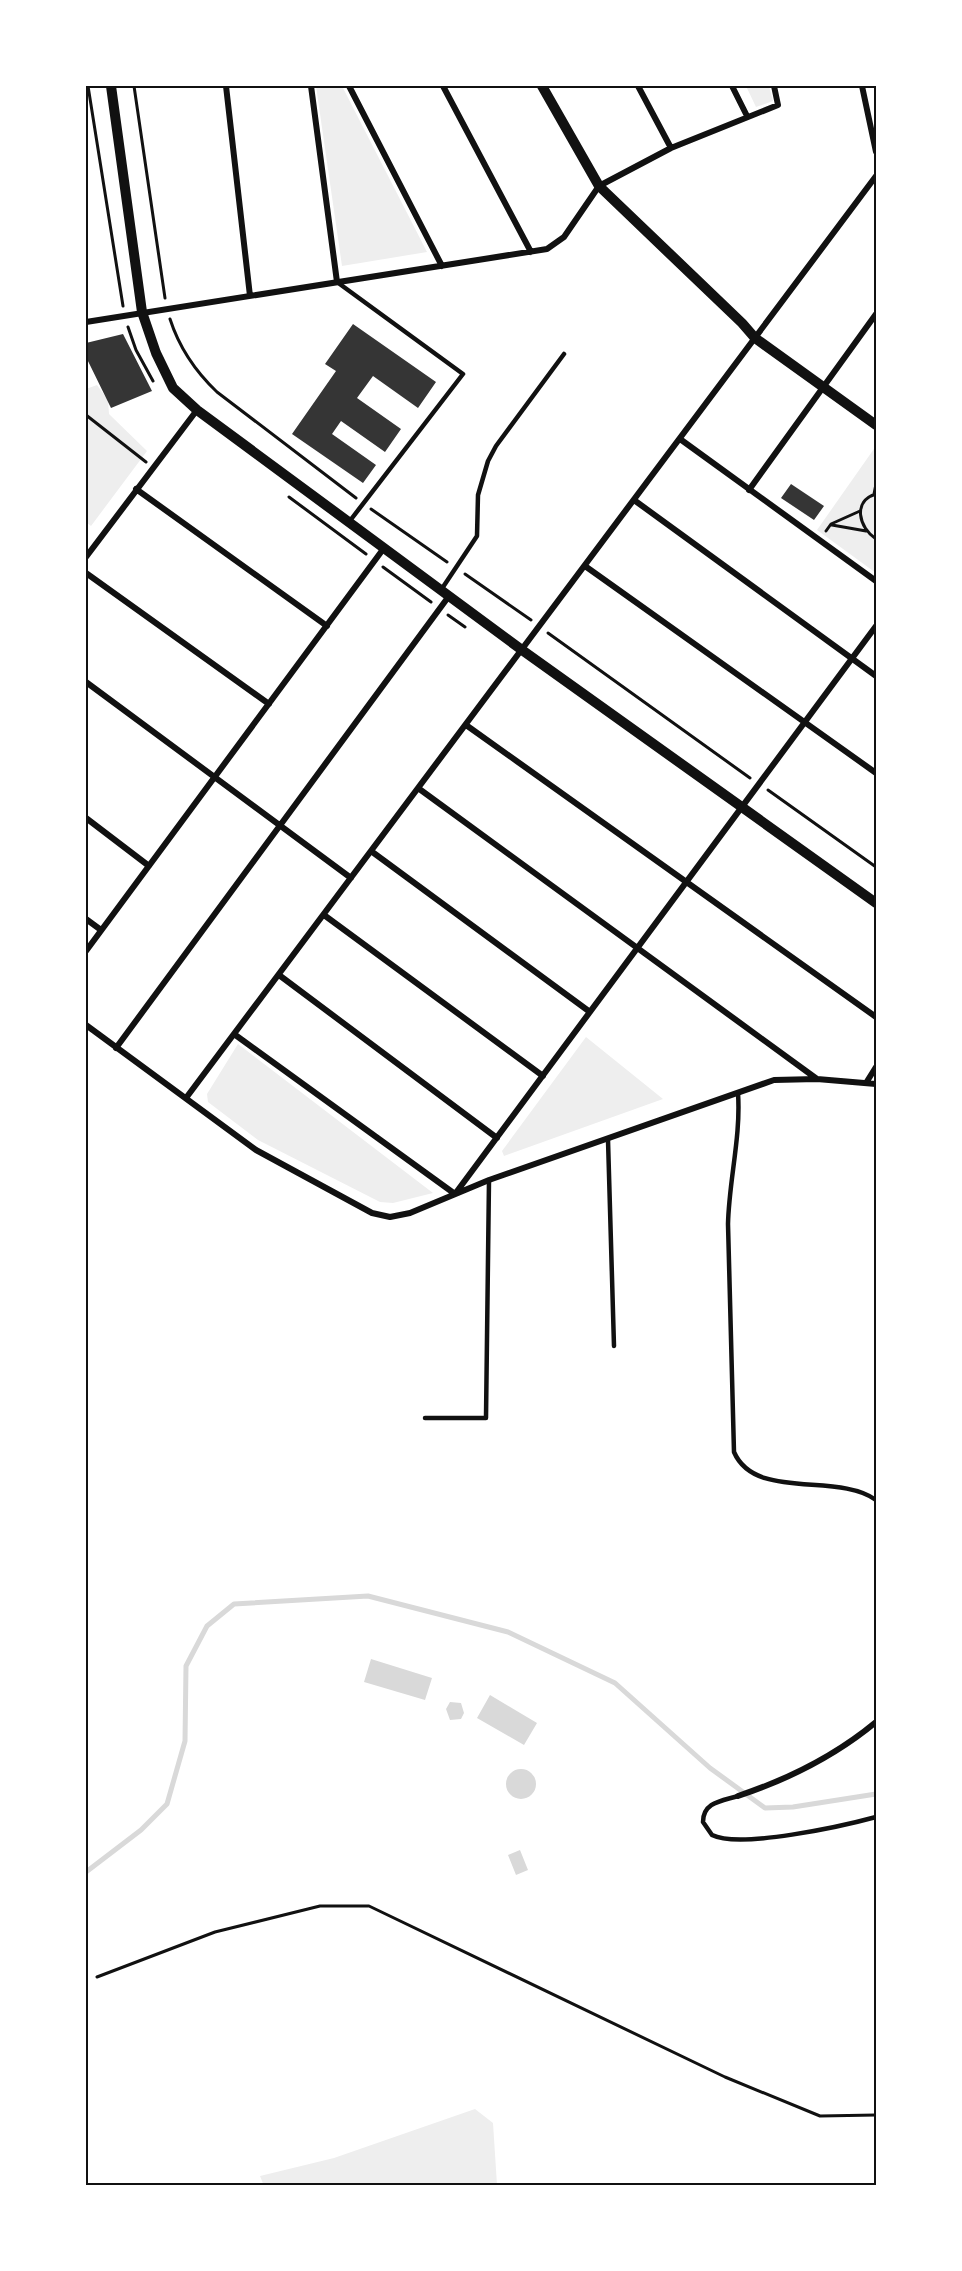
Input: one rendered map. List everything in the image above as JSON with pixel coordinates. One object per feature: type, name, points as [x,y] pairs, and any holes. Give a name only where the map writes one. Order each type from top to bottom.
[{"type":"street","points":[[111,86],[142,312],[156,353],[173,388],[197,410],[522,650],[876,903]]},
{"type":"street","points":[[226,86],[250,296]]},
{"type":"street","points":[[311,86],[337,282]]},
{"type":"street","points":[[349,86],[442,266]]},
{"type":"street","points":[[443,86],[531,252]]},
{"type":"street","points":[[542,86],[598,186],[755,338],[876,425]]},
{"type":"street","points":[[638,86],[671,148]]},
{"type":"street","points":[[732,86],[747,116]]},
{"type":"street","points":[[86,322],[547,249],[564,237],[598,186],[671,148],[778,105],[774,86]]},
{"type":"street","points":[[862,86],[876,152]]},
{"type":"street","points":[[186,1098],[755,338],[874,185],[876,176]]},
{"type":"street","points":[[749,490],[876,314]]},
{"type":"street","points":[[86,557],[197,410]]},
{"type":"street","points":[[680,439],[876,581]]},
{"type":"street","points":[[136,489],[327,626]]},
{"type":"street","points":[[633,500],[876,676]]},
{"type":"street","points":[[86,951],[384,548]]},
{"type":"street","points":[[585,566],[876,773]]},
{"type":"street","points":[[86,573],[269,704]]},
{"type":"street","points":[[116,1048],[280,826],[445,593]]},
{"type":"street","points":[[455,1194],[876,626]]},
{"type":"street","points":[[86,682],[351,878]]},
{"type":"street","points":[[466,725],[876,1017]]},
{"type":"street","points":[[418,788],[817,1079]]},
{"type":"street","points":[[86,818],[149,866]]},
{"type":"street","points":[[371,851],[590,1012]]},
{"type":"street","points":[[324,915],[543,1076]]},
{"type":"street","points":[[86,919],[101,930]]},
{"type":"street","points":[[279,975],[496,1138]]},
{"type":"street","points":[[86,1025],[256,1150],[372,1213],[390,1217],[400,1216],[489,1180],[774,1080],[817,1079],[876,1084]]},
{"type":"street","points":[[234,1034],[455,1194]]},
{"type":"street","points":[[866,1083],[876,1067]]},
{"type":"street","points":[[738,1796],[808,1768],[858,1737],[876,1722]]},
{"type":"lane","points":[[337,282],[463,374],[349,522]]},
{"type":"lane","points":[[445,593],[456,568],[477,536],[478,495],[488,461],[496,446],[564,354]]},
{"type":"lane","points":[[738,1093],[738,1137],[728,1198],[734,1452],[745,1470],[761,1478],[857,1491],[876,1500]]},
{"type":"lane","points":[[608,1140],[614,1346]]},
{"type":"lane","points":[[425,1418],[486,1418],[489,1180]]},
{"type":"lane","points":[[738,1796],[713,1803],[705,1811],[703,1822],[712,1835],[721,1838],[763,1839],[876,1817]]},
{"type":"path","points":[[134,86],[167,309],[178,339],[205,381],[271,435],[363,503],[876,867]]},
{"type":"path","points":[[86,415],[153,467]]},
{"type":"path","points":[[876,484],[875,494],[866,499],[860,512],[861,523],[866,531],[876,539]]},
{"type":"path","points":[[819,539],[831,524],[860,512]]},
{"type":"path","points":[[831,524],[866,531]]},
{"type":"path","points":[[97,1977],[215,1932],[320,1906],[369,1906],[726,2077],[820,2116],[876,2115]]},
{"type":"shaded area","points":[[316,86],[342,86],[427,252],[342,266]]},
{"type":"shaded area","points":[[746,86],[769,86],[773,101],[756,107]]},
{"type":"shaded area","points":[[97,385],[108,400],[109,414],[147,451],[91,526],[86,522],[86,389]]},
{"type":"shaded area","points":[[876,446],[876,573],[817,530]]},
{"type":"shaded area","points":[[586,1037],[663,1099],[504,1156],[502,1151]]},
{"type":"shaded area","points":[[238,1044],[433,1193],[393,1203],[380,1202],[258,1140],[208,1102],[207,1094]]},
{"type":"shaded area","points":[[371,1659],[432,1678],[425,1700],[364,1682]]},
{"type":"shaded area","points":[[490,1695],[537,1723],[524,1745],[477,1718]]},
{"type":"shaded area","points":[[450,1702],[461,1703],[464,1713],[461,1719],[450,1720],[446,1709]]},
{"type":"shaded area","points":[[521,1769],[532,1773],[536,1784],[532,1795],[521,1799],[510,1795],[506,1784],[510,1773]]},
{"type":"shaded area","points":[[520,1850],[528,1870],[516,1875],[508,1855]]},
{"type":"shaded area","points":[[475,2109],[493,2123],[497,2185],[264,2186],[260,2176],[334,2158]]},
{"type":"building","points":[[353,324],[436,382],[418,408],[373,376],[357,398],[401,429],[385,452],[341,421],[332,434],[376,465],[363,483],[292,434],[336,371],[325,364]]},
{"type":"building","points":[[123,334],[152,391],[111,408],[86,357],[86,343]]},
{"type":"building","points":[[791,484],[824,506],[814,520],[781,498]]},
{"type":"waterway","points":[[86,1872],[141,1830],[167,1804],[185,1741],[186,1666],[207,1626],[234,1604],[368,1596],[508,1632],[615,1683],[710,1768],[765,1808],[793,1807],[876,1794]]}]
